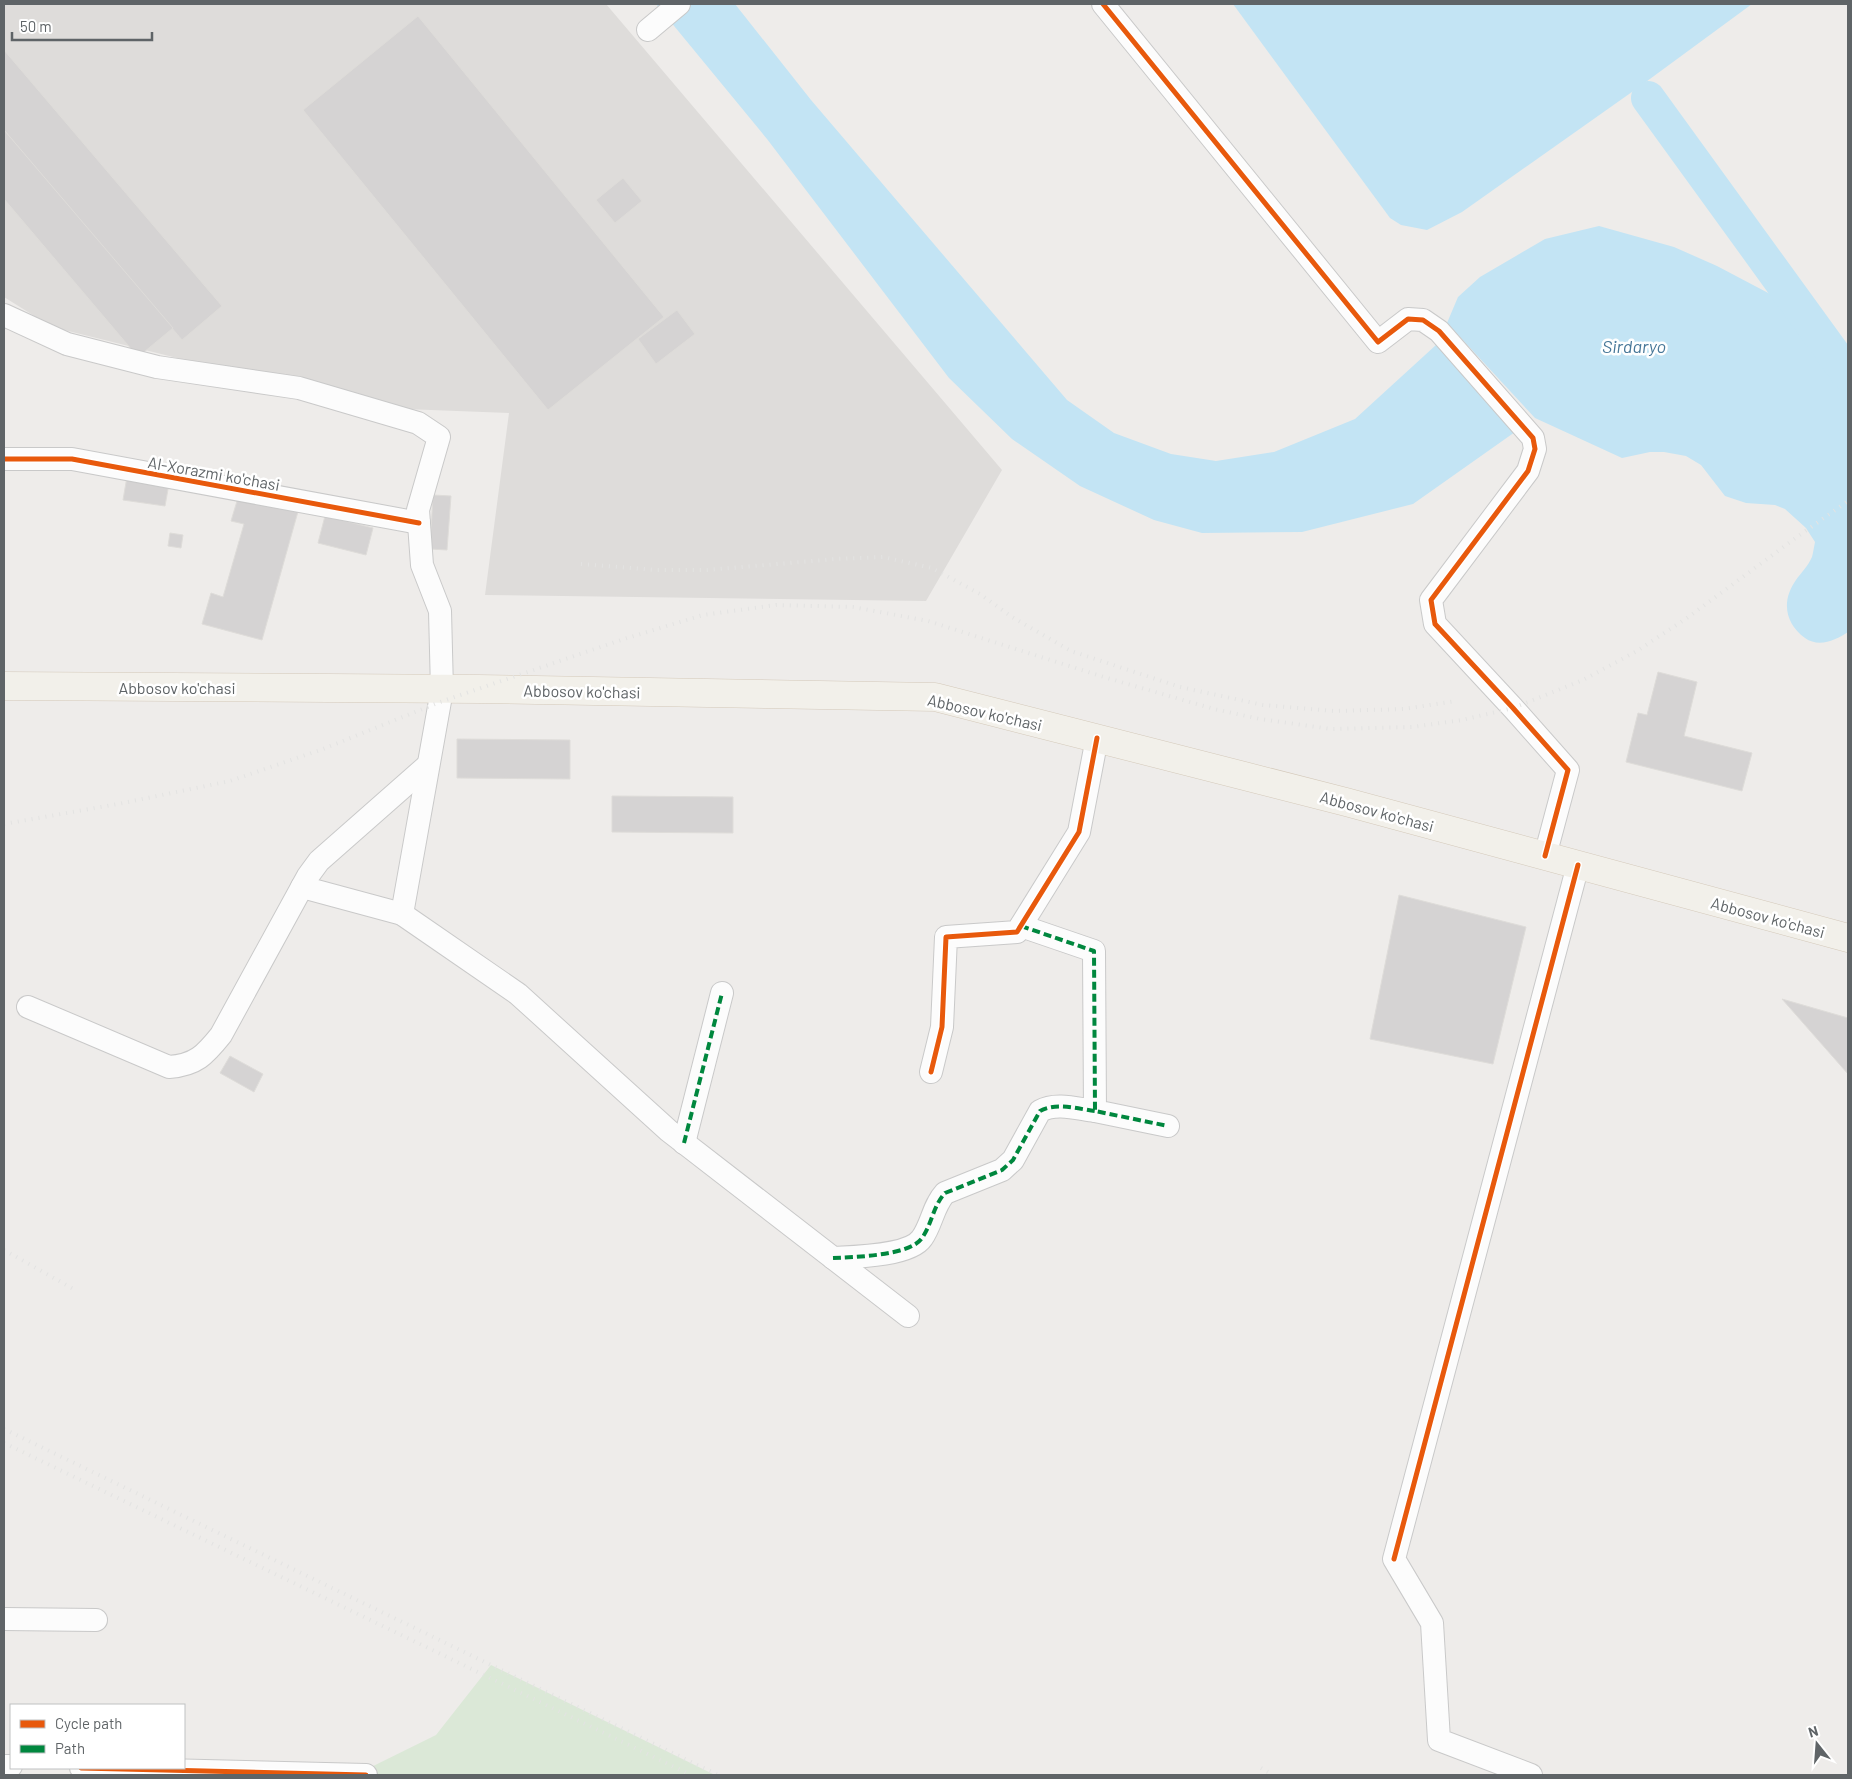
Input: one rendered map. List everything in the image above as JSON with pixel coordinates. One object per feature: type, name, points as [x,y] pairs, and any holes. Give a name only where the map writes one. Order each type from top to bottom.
[{"type":"main road","name":"Abbosov ko'chasi","points":[[4,686],[935,697],[1346,802],[1848,938]]},
{"type":"street","points":[[648,30],[679,4]]},
{"type":"street","points":[[1103,4],[1378,342],[1408,319],[1423,320],[1439,332],[1533,438],[1535,450],[1528,471],[1431,600],[1435,624],[1568,770],[1545,856]]},
{"type":"street","points":[[4,315],[67,344],[157,367],[299,388],[418,423],[439,437],[418,510],[422,565],[440,611],[442,690],[402,914]]},
{"type":"street","name":"Al-Xorazmi ko'chasi","points":[[4,459],[72,459],[419,523]]},
{"type":"street","points":[[931,1072],[942,1028],[946,936],[1017,932],[1079,832],[1097,738]]},
{"type":"street","points":[[28,1007],[169,1067],[182,1066],[194,1062],[207,1052],[221,1035],[302,887],[319,861],[428,765]]},
{"type":"street","points":[[1531,1775],[1439,1740],[1432,1623],[1394,1559],[1578,865]]},
{"type":"street","points":[[302,887],[402,914],[518,994],[668,1131],[908,1316]]},
{"type":"street","points":[[1021,926],[1094,951],[1095,1111]]},
{"type":"street","points":[[684,1143],[722,993]]},
{"type":"street","points":[[833,1258],[879,1255],[914,1246],[922,1238],[939,1199],[945,1193],[1002,1170],[1013,1160],[1040,1111],[1047,1107],[1095,1111],[1168,1126]]},
{"type":"street","points":[[4,1619],[96,1620]]},
{"type":"street","points":[[122,1769],[366,1775]]},
{"type":"shaded area","points":[[4,4],[606,4],[1002,470],[926,601],[485,595],[509,413],[379,408],[52,327],[4,297]]},
{"type":"green space","points":[[491,1665],[715,1775],[355,1775],[436,1735]]},
{"type":"water","points":[[656,4],[735,4],[811,100],[1067,400],[1114,433],[1171,454],[1216,461],[1274,452],[1355,419],[1436,345],[1515,432],[1413,504],[1302,532],[1202,533],[1154,520],[1080,486],[1012,439],[949,378],[767,139]]},
{"type":"water","points":[[1233,4],[1752,4],[1639,87],[1462,212],[1427,230],[1401,225],[1390,218]]},
{"type":"water","name":"Sirdaryo","points":[[1599,226],[1674,247],[1717,266],[1772,295],[1801,323],[1811,340],[1822,352],[1843,364],[1848,364],[1848,632],[1827,642],[1810,641],[1798,632],[1789,619],[1787,611],[1788,596],[1791,588],[1812,557],[1815,542],[1806,528],[1785,509],[1775,505],[1746,503],[1725,496],[1701,465],[1686,456],[1664,452],[1650,452],[1622,458],[1535,418],[1447,323],[1458,297],[1480,277],[1545,239]]},
{"type":"building","points":[[418,16],[664,317],[548,410],[303,110]]},
{"type":"building","points":[[4,50],[222,306],[182,340],[4,130]]},
{"type":"building","points":[[4,130],[173,328],[138,357],[4,199]]},
{"type":"building","points":[[623,178],[642,201],[615,223],[596,200]]},
{"type":"building","points":[[677,310],[695,334],[656,364],[638,339]]},
{"type":"building","points":[[128,471],[170,478],[165,506],[123,500]]},
{"type":"building","points":[[240,491],[299,508],[262,640],[202,624],[211,593],[223,597],[244,524],[231,521]]},
{"type":"building","points":[[433,495],[451,496],[447,550],[430,549]]},
{"type":"building","points":[[325,516],[373,528],[366,555],[318,543]]},
{"type":"building","points":[[170,533],[183,535],[181,548],[168,546]]},
{"type":"building","points":[[1658,672],[1697,682],[1684,736],[1752,753],[1742,791],[1626,762],[1638,713],[1647,715]]},
{"type":"building","points":[[457,739],[570,740],[570,779],[457,778]]},
{"type":"building","points":[[612,796],[733,797],[733,833],[612,832]]},
{"type":"building","points":[[1399,895],[1526,927],[1493,1064],[1370,1039]]},
{"type":"building","points":[[1782,999],[1848,1018],[1848,1074]]},
{"type":"building","points":[[230,1056],[263,1074],[254,1092],[220,1073]]},
{"type":"waterway","name":"Sirdaryo","points":[[1648,98],[1848,374]]},
{"type":"railway","points":[[4,824],[118,804],[230,781],[323,749],[440,702],[624,639],[703,615],[776,605],[853,607],[928,621],[1107,678],[1214,709],[1260,719],[1331,729],[1412,727],[1462,720],[1513,708],[1583,680],[1637,651],[1687,618],[1848,501]]},
{"type":"railway","points":[[581,564],[656,570],[707,570],[883,557],[932,568],[980,594],[1012,617],[1071,651],[1180,687],[1263,705],[1334,711],[1404,709],[1456,701]]},
{"type":"railway","points":[[4,1250],[77,1291]]},
{"type":"railway","points":[[4,1429],[718,1775]]},
{"type":"railway","points":[[4,1443],[691,1775]]},
{"type":"railway","points":[[1261,1768],[1273,1775]]},
{"type":"marked path","points":[[1021,926],[1094,951],[1095,1111],[1168,1126]]},
{"type":"marked path","points":[[684,1143],[722,993]]},
{"type":"marked path","points":[[833,1258],[894,1252],[916,1244],[925,1233],[945,1193],[1002,1170],[1013,1160],[1040,1111],[1053,1107],[1095,1111]]},
{"type":"cycle path","points":[[1103,4],[1378,342],[1408,319],[1423,320],[1439,331],[1533,438],[1535,449],[1528,471],[1431,600],[1435,624],[1568,770],[1545,856]]},
{"type":"cycle path","points":[[4,459],[72,459],[419,523]]},
{"type":"cycle path","points":[[931,1072],[942,1027],[946,937],[1017,932],[1079,832],[1097,738]]},
{"type":"cycle path","points":[[1394,1559],[1578,865]]},
{"type":"cycle path","points":[[122,1769],[366,1775]]}]
